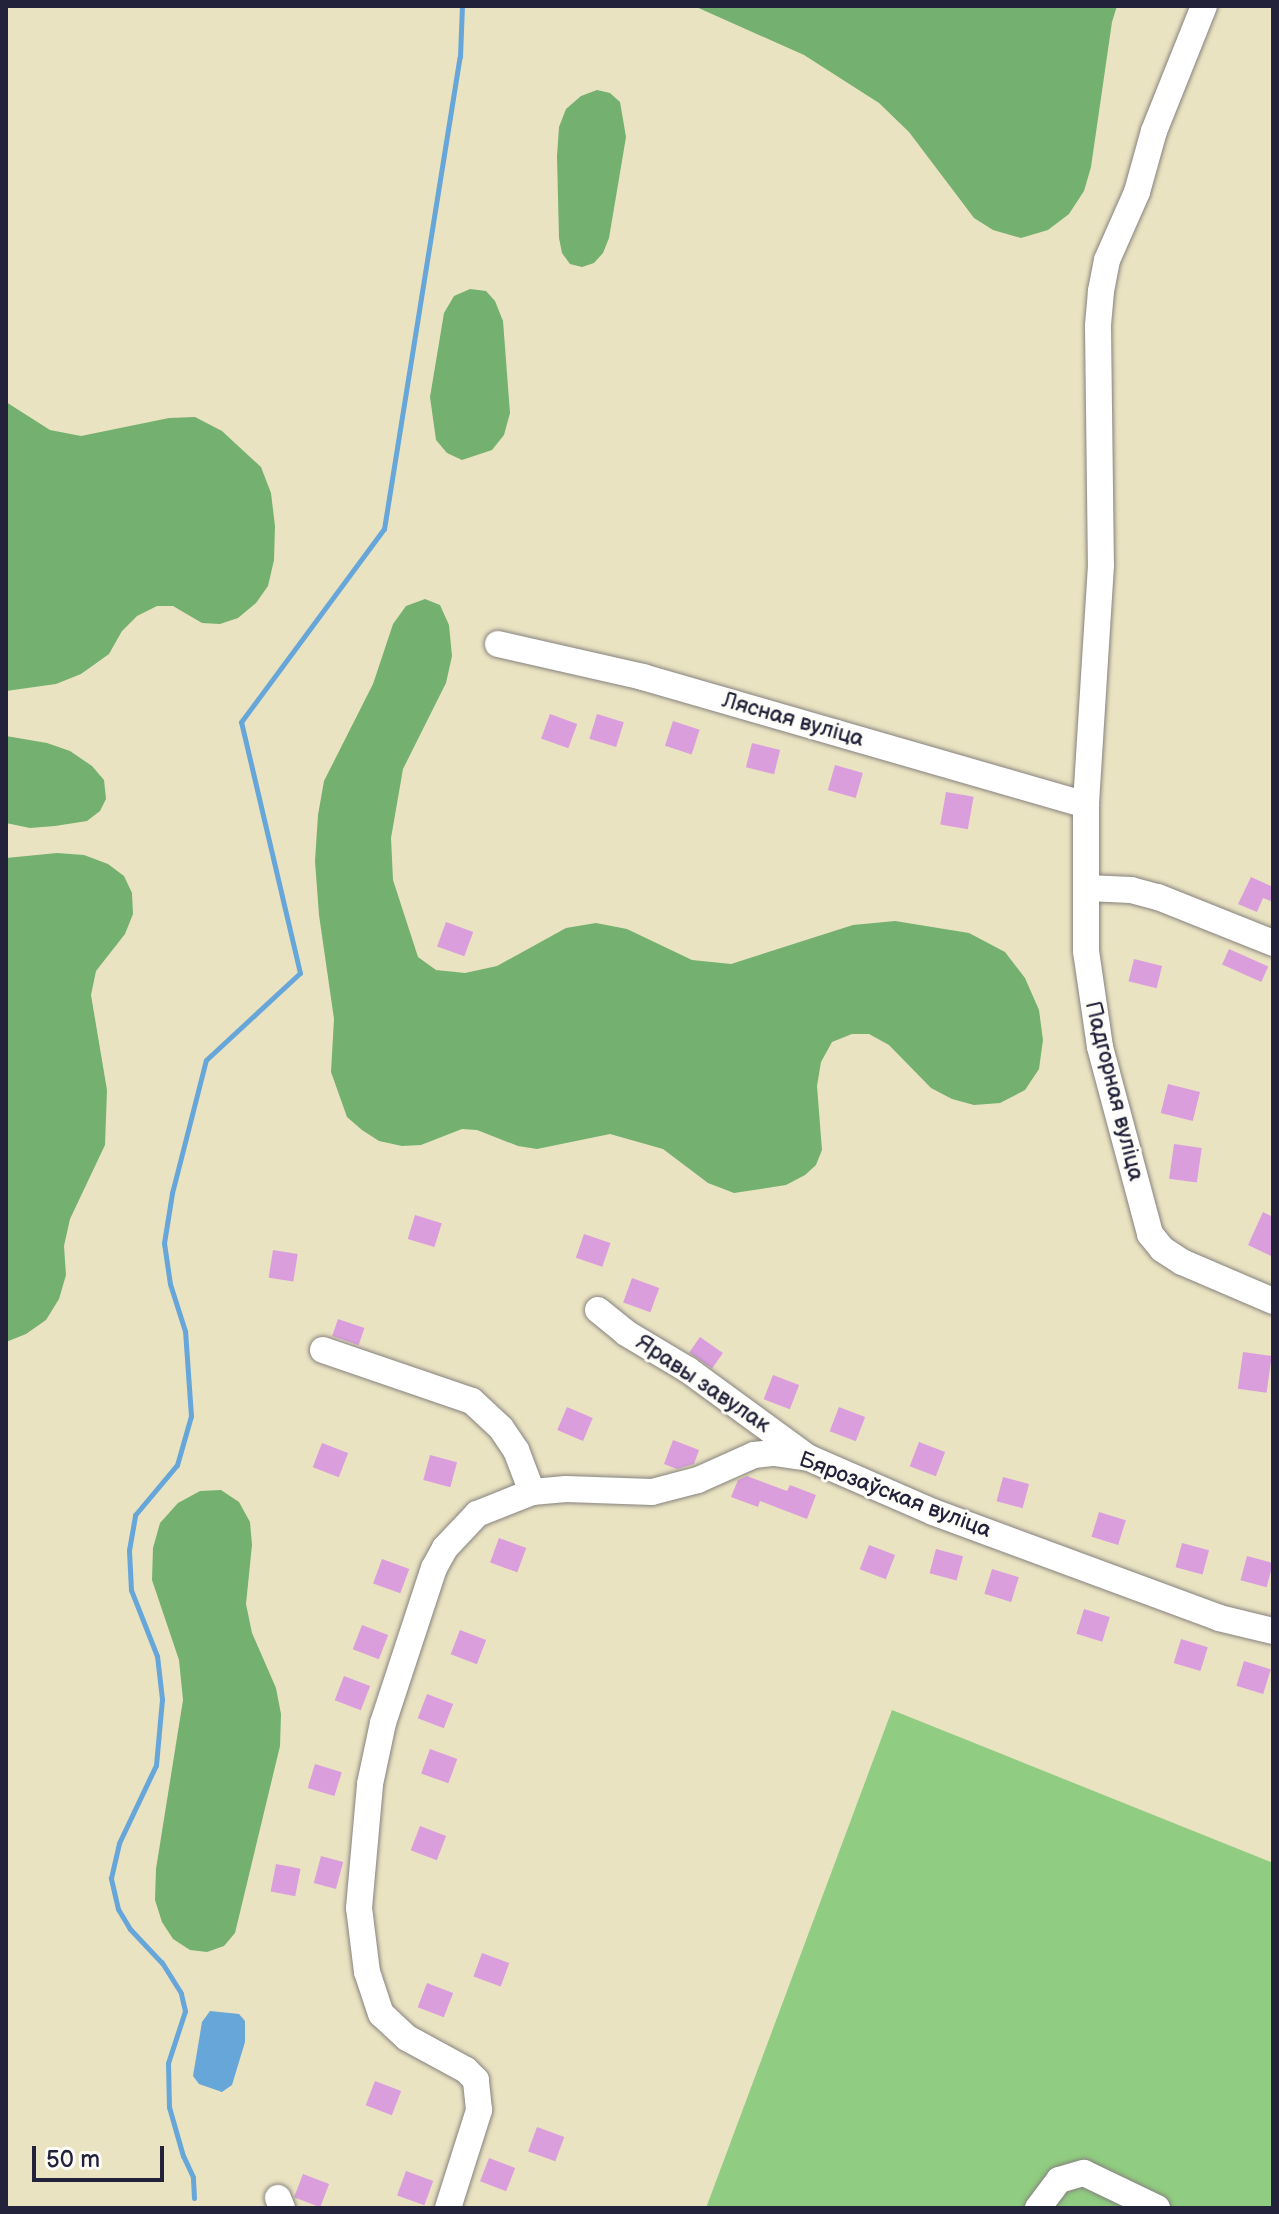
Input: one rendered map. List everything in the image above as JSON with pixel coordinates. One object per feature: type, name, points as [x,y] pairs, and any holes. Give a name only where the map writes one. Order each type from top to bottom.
[{"type":"street","name":"Падгорная вуліца","points":[[1204,6],[1154,131],[1137,192],[1107,260],[1101,291],[1098,326],[1101,565],[1086,805],[1086,951],[1094,1018],[1150,1234],[1162,1249],[1182,1262],[1273,1301]]},
{"type":"street","name":"Лясная вуліца","points":[[498,644],[643,677],[1086,805]]},
{"type":"street","points":[[1087,888],[1131,890],[1158,897],[1273,943]]},
{"type":"street","name":"Яравы завулак","points":[[598,1310],[626,1333],[688,1370],[809,1458]]},
{"type":"street","points":[[323,1350],[472,1401],[501,1428],[516,1450],[532,1492]]},
{"type":"street","name":"Бярозаўская вуліца","points":[[448,2208],[479,2110],[480,2095],[476,2080],[466,2070],[407,2038],[381,2014],[374,1999],[362,1943],[362,1848],[383,1723],[434,1568],[445,1548],[477,1514],[532,1492],[566,1489],[652,1492],[686,1485],[754,1455],[774,1453],[809,1458],[933,1512],[1219,1618],[1273,1631]]},
{"type":"street","points":[[1038,2208],[1059,2180],[1084,2173],[1157,2208]]},
{"type":"green space","points":[[694,6],[1117,6],[1091,167],[1084,191],[1069,214],[1048,230],[1021,238],[993,230],[974,218],[909,132],[879,103],[804,55]]},
{"type":"green space","points":[[597,90],[610,93],[620,102],[626,137],[609,238],[603,253],[594,263],[582,267],[570,264],[562,253],[559,238],[559,127],[566,109],[581,96]]},
{"type":"green space","points":[[470,289],[486,291],[495,301],[503,321],[510,413],[504,435],[492,450],[462,460],[447,453],[436,440],[430,397],[444,313],[454,296]]},
{"type":"green space","points":[[6,402],[50,430],[81,436],[169,418],[195,417],[222,431],[261,467],[271,493],[275,526],[274,560],[268,586],[256,603],[238,618],[220,624],[202,623],[173,606],[157,606],[137,616],[122,631],[109,654],[81,674],[56,684],[6,691]]},
{"type":"green space","points":[[425,599],[440,605],[449,625],[452,656],[446,683],[403,769],[391,838],[393,880],[418,957],[436,970],[465,973],[497,966],[566,928],[596,923],[627,929],[692,960],[731,964],[853,925],[895,921],[969,933],[1005,952],[1025,978],[1039,1010],[1043,1040],[1039,1069],[1025,1090],[1000,1103],[974,1105],[952,1099],[931,1088],[889,1045],[869,1034],[852,1034],[832,1042],[821,1062],[817,1086],[822,1150],[816,1165],[786,1185],[734,1193],[708,1183],[663,1149],[610,1134],[537,1149],[518,1146],[477,1130],[462,1129],[421,1145],[402,1146],[379,1141],[362,1130],[347,1117],[331,1072],[334,1019],[319,915],[315,861],[318,815],[324,781],[373,684],[393,624],[406,606]]},
{"type":"green space","points":[[6,736],[47,743],[70,751],[92,766],[104,780],[106,799],[100,811],[87,821],[55,826],[30,828],[6,823]]},
{"type":"green space","points":[[57,853],[84,855],[108,864],[124,876],[132,893],[133,914],[125,934],[96,971],[91,995],[107,1090],[105,1145],[70,1219],[64,1246],[66,1275],[59,1299],[46,1320],[26,1334],[6,1342],[6,858]]},
{"type":"green space","points":[[221,1490],[239,1502],[250,1522],[252,1545],[246,1604],[252,1633],[276,1688],[281,1714],[280,1746],[235,1933],[224,1946],[207,1952],[190,1950],[173,1939],[162,1922],[155,1900],[156,1869],[183,1700],[179,1660],[152,1580],[153,1548],[160,1523],[178,1503],[200,1491]]},
{"type":"green space","points":[[892,1710],[1273,1863],[1273,2208],[706,2208]]},
{"type":"water","points":[[210,2011],[239,2014],[245,2021],[245,2042],[232,2085],[222,2092],[199,2084],[193,2076],[202,2022]]},
{"type":"building","points":[[550,714],[577,724],[568,748],[541,738]]},
{"type":"building","points":[[597,714],[624,722],[616,747],[589,739]]},
{"type":"building","points":[[673,721],[700,730],[692,754],[665,746]]},
{"type":"building","points":[[752,743],[780,750],[774,774],[746,767]]},
{"type":"building","points":[[835,765],[863,773],[856,798],[828,790]]},
{"type":"building","points":[[946,792],[974,797],[968,829],[940,824]]},
{"type":"building","points":[[1251,877],[1273,887],[1273,902],[1263,898],[1257,912],[1238,904]]},
{"type":"building","points":[[446,922],[473,932],[464,956],[437,946]]},
{"type":"building","points":[[1229,949],[1268,966],[1261,982],[1222,965]]},
{"type":"building","points":[[1134,959],[1162,966],[1157,988],[1128,981]]},
{"type":"building","points":[[1168,1084],[1200,1092],[1193,1121],[1161,1113]]},
{"type":"building","points":[[1174,1144],[1202,1148],[1197,1183],[1169,1179]]},
{"type":"building","points":[[1263,1212],[1273,1217],[1273,1257],[1248,1245]]},
{"type":"building","points":[[415,1215],[442,1223],[434,1247],[408,1239]]},
{"type":"building","points":[[584,1234],[610,1243],[602,1267],[576,1258]]},
{"type":"building","points":[[273,1250],[298,1254],[293,1282],[269,1278]]},
{"type":"building","points":[[632,1278],[659,1288],[650,1312],[623,1302]]},
{"type":"building","points":[[338,1319],[364,1328],[359,1345],[332,1336]]},
{"type":"building","points":[[700,1337],[723,1353],[712,1369],[689,1353]]},
{"type":"building","points":[[1243,1352],[1272,1356],[1267,1393],[1238,1389]]},
{"type":"building","points":[[773,1375],[799,1385],[790,1409],[764,1399]]},
{"type":"building","points":[[567,1407],[593,1418],[583,1441],[557,1430]]},
{"type":"building","points":[[839,1407],[865,1417],[856,1441],[830,1431]]},
{"type":"building","points":[[673,1440],[699,1450],[694,1464],[677,1469],[664,1464]]},
{"type":"building","points":[[919,1442],[945,1452],[936,1476],[910,1466]]},
{"type":"building","points":[[322,1443],[348,1453],[339,1477],[313,1467]]},
{"type":"building","points":[[430,1455],[457,1462],[450,1487],[423,1480]]},
{"type":"building","points":[[747,1476],[787,1491],[790,1485],[816,1495],[807,1519],[760,1501],[758,1507],[731,1497],[738,1480]]},
{"type":"building","points":[[1003,1477],[1029,1484],[1023,1508],[997,1501]]},
{"type":"building","points":[[1099,1512],[1126,1520],[1118,1545],[1091,1537]]},
{"type":"building","points":[[499,1538],[526,1548],[517,1572],[490,1562]]},
{"type":"building","points":[[1182,1543],[1209,1550],[1203,1574],[1176,1567]]},
{"type":"building","points":[[869,1545],[895,1555],[886,1579],[860,1569]]},
{"type":"building","points":[[936,1549],[963,1556],[957,1580],[930,1573]]},
{"type":"building","points":[[1247,1556],[1273,1563],[1267,1587],[1241,1580]]},
{"type":"building","points":[[382,1559],[409,1569],[400,1593],[373,1583]]},
{"type":"building","points":[[992,1569],[1019,1577],[1011,1602],[984,1594]]},
{"type":"building","points":[[1084,1609],[1110,1617],[1102,1642],[1076,1634]]},
{"type":"building","points":[[362,1625],[388,1635],[379,1659],[353,1649]]},
{"type":"building","points":[[460,1630],[486,1640],[477,1664],[451,1654]]},
{"type":"building","points":[[1181,1639],[1208,1647],[1200,1671],[1174,1663]]},
{"type":"building","points":[[1244,1661],[1271,1669],[1263,1694],[1236,1686]]},
{"type":"building","points":[[344,1676],[370,1686],[361,1710],[335,1700]]},
{"type":"building","points":[[427,1694],[453,1704],[444,1728],[418,1718]]},
{"type":"building","points":[[430,1749],[457,1759],[448,1783],[421,1773]]},
{"type":"building","points":[[315,1764],[342,1772],[334,1796],[308,1788]]},
{"type":"building","points":[[420,1826],[446,1836],[437,1860],[411,1850]]},
{"type":"building","points":[[321,1856],[343,1862],[336,1889],[314,1883]]},
{"type":"building","points":[[276,1864],[301,1869],[295,1896],[271,1891]]},
{"type":"building","points":[[482,1953],[509,1963],[501,1986],[473,1976]]},
{"type":"building","points":[[427,1983],[453,1993],[444,2017],[418,2007]]},
{"type":"building","points":[[375,2081],[401,2091],[392,2115],[366,2105]]},
{"type":"building","points":[[537,2127],[564,2137],[555,2161],[528,2151]]},
{"type":"building","points":[[489,2158],[515,2168],[506,2191],[480,2181]]},
{"type":"building","points":[[406,2171],[433,2181],[424,2205],[397,2195]]},
{"type":"building","points":[[303,2174],[329,2184],[320,2207],[294,2197]]},
{"type":"waterway","points":[[194,2198],[193,2177],[183,2156],[169,2107],[168,2063],[185,2011],[181,1993],[162,1963],[130,1929],[118,1909],[111,1878],[119,1843],[156,1765],[162,1699],[157,1656],[131,1590],[129,1550],[135,1515],[177,1465],[191,1416],[185,1331],[170,1284],[164,1243],[172,1193],[206,1060],[300,973],[241,722],[384,529],[460,57],[462,6]]}]
